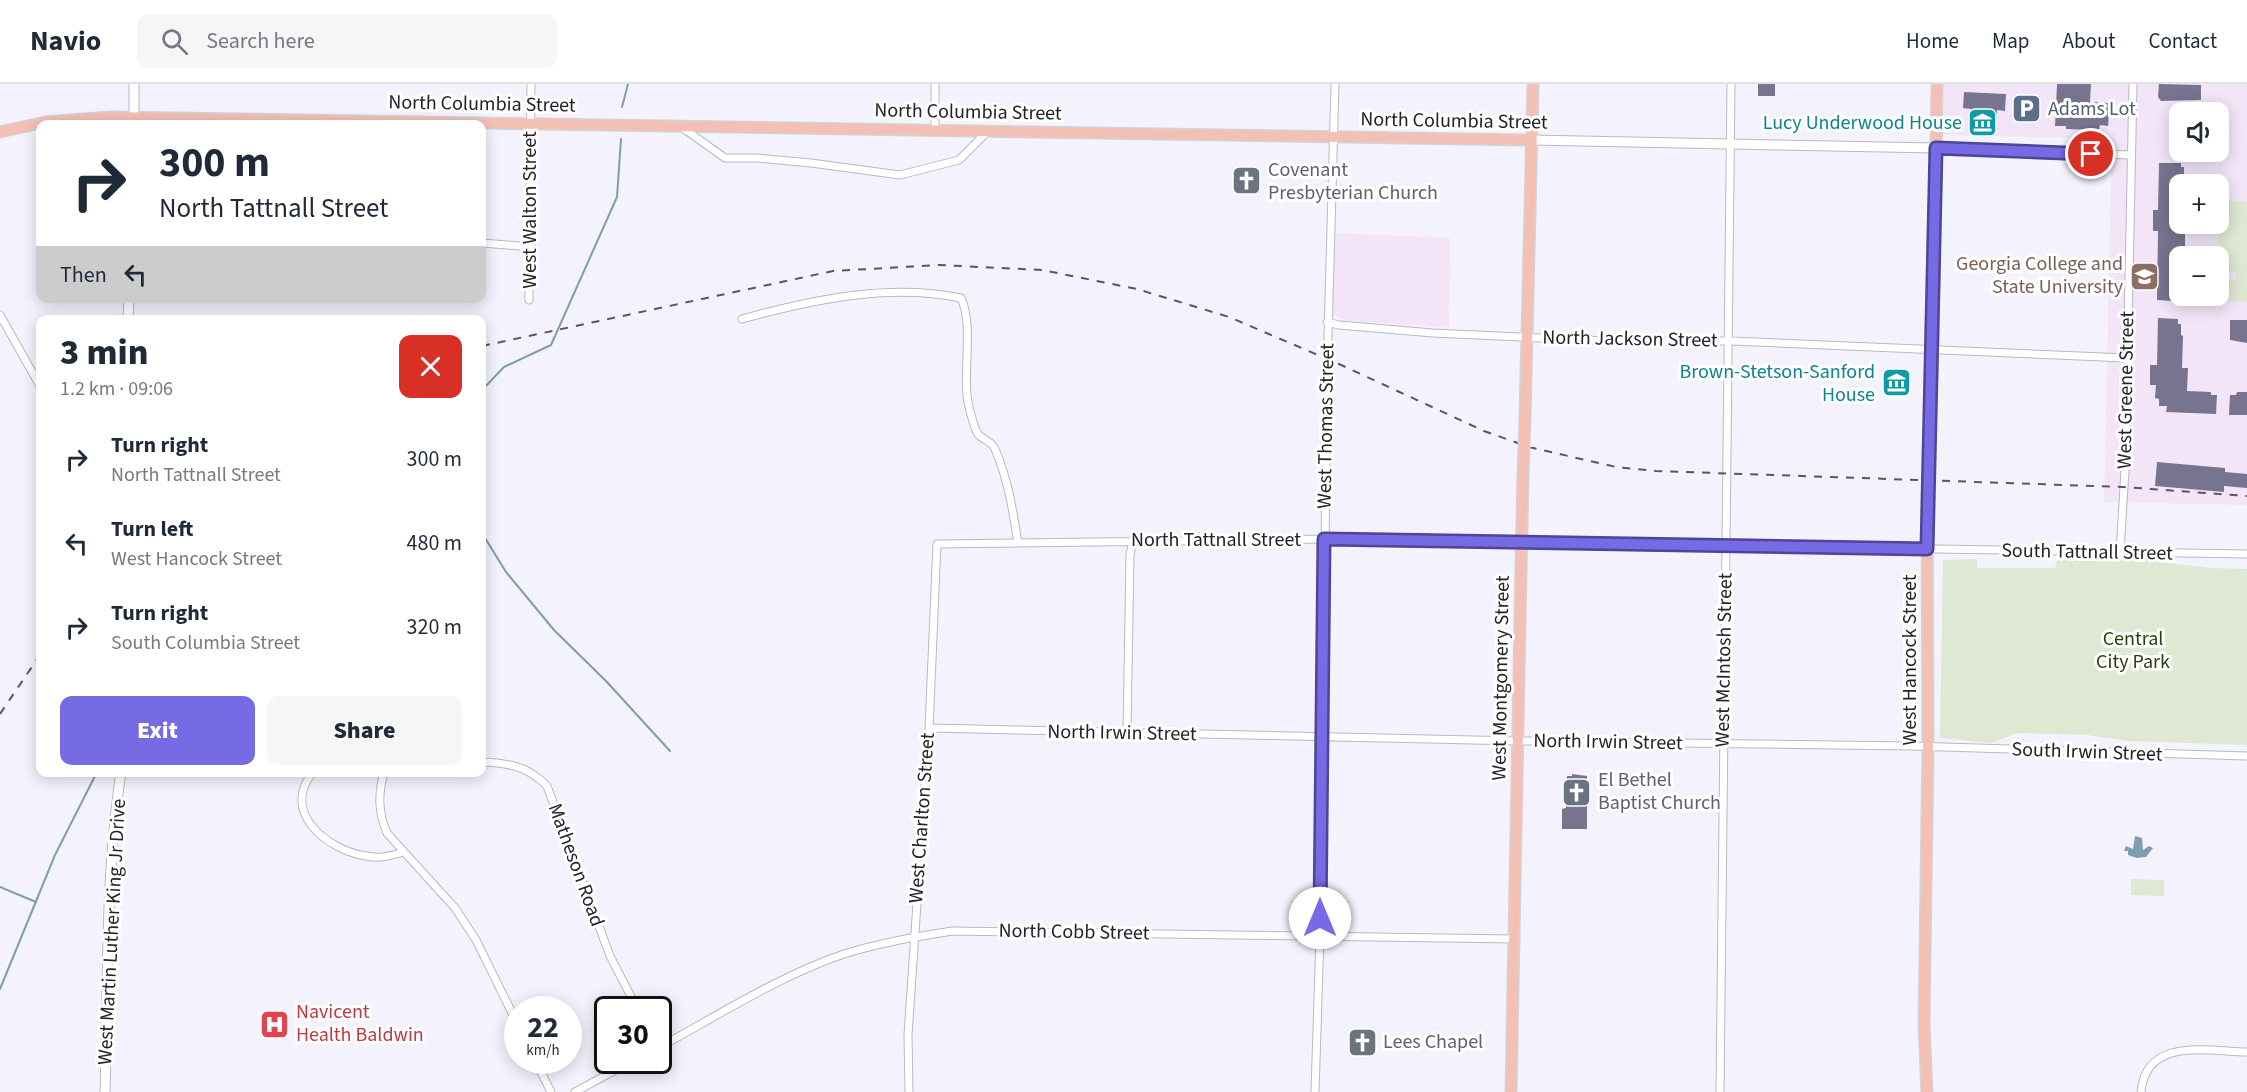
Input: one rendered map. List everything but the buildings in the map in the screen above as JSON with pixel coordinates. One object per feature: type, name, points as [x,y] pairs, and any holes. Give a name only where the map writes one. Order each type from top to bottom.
[{"type":"main road","name":"West Montgomery Street","points":[[1511,1092],[1533,84]]},
{"type":"main road","name":"West Hancock Street","points":[[1927,1092],[1924,1025],[1928,746],[1927,549],[1937,84]]},
{"type":"main road","name":"North Columbia Street","points":[[486,122],[1531,140]]},
{"type":"main road","name":"North Columbia Street","points":[[0,132],[36,125]]},
{"type":"street","points":[[134,84],[134,120]]},
{"type":"street","name":"West Walton Street","points":[[529,300],[532,247],[531,84]]},
{"type":"street","points":[[935,84],[935,130]]},
{"type":"street","name":"West Thomas Street","points":[[1315,1092],[1320,936],[1327,322],[1335,84]]},
{"type":"street","name":"West McIntosh Street","points":[[1720,1092],[1731,84]]},
{"type":"street","name":"West Greene Street","points":[[2120,553],[2125,470],[2133,84]]},
{"type":"street","points":[[678,125],[725,158],[778,160],[900,175],[959,160],[988,130]]},
{"type":"street","name":"North Columbia Street","points":[[1531,140],[1936,148]]},
{"type":"street","points":[[1936,148],[2131,155]]},
{"type":"street","points":[[486,243],[532,247]]},
{"type":"street","points":[[742,319],[816,300],[868,294],[922,294],[961,298],[967,309],[965,364],[967,397],[977,433],[993,445],[1000,461],[1012,506],[1018,543]]},
{"type":"street","points":[[0,315],[36,379]]},
{"type":"street","name":"North Jackson Street","points":[[1327,322],[1433,333],[1607,340],[1728,341],[2126,358]]},
{"type":"street","name":"North Tattnall Street","points":[[937,544],[1324,539],[1927,549]]},
{"type":"street","points":[[1127,733],[1133,540]]},
{"type":"street","name":"West Charlton Street","points":[[909,1092],[908,1035],[929,728],[937,544]]},
{"type":"street","name":"South Tattnall Street","points":[[1927,549],[2247,554]]},
{"type":"street","name":"North Irwin Street","points":[[929,728],[1518,741],[1928,746]]},
{"type":"street","name":"South Irwin Street","points":[[1928,746],[2247,756]]},
{"type":"street","name":"Matheson Road","points":[[486,762],[504,763],[524,768],[535,774],[546,786],[555,803],[609,956],[630,996]]},
{"type":"street","name":"West Martin Luther King Jr Drive","points":[[105,1092],[111,873],[114,817],[120,777]]},
{"type":"street","points":[[310,777],[302,791],[302,804],[307,820],[320,835],[333,845],[367,857],[385,857],[403,852]]},
{"type":"street","points":[[383,777],[378,801],[387,833],[455,908],[476,940],[504,996]]},
{"type":"street","name":"North Cobb Street","points":[[672,1040],[789,977],[842,955],[914,937],[952,931],[1514,939]]},
{"type":"street","points":[[2141,1092],[2146,1069],[2166,1054],[2180,1051],[2247,1052]]},
{"type":"street","points":[[542,1074],[551,1092]]},
{"type":"street","points":[[575,1092],[608,1074]]},
{"type":"shaded area","name":"Georgia College and State University","points":[[1938,84],[2247,84],[2247,505],[2104,502],[2112,139],[1937,135]]},
{"type":"shaded area","points":[[1335,233],[1450,238],[1449,327],[1347,321],[1332,314]]},
{"type":"green space","points":[[2229,201],[2247,202],[2247,302],[2229,301],[2229,280],[2235,279],[2236,272],[2229,272],[2229,246],[2217,246],[2217,234],[2229,234]]},
{"type":"green space","name":"Central City Park","points":[[2058,558],[2136,559],[2210,568],[2247,569],[2247,745],[2129,741],[2087,735],[2017,733],[1991,743],[1940,738],[1943,560],[1977,559],[1977,568],[2055,568]]},
{"type":"green space","points":[[2131,879],[2164,880],[2164,896],[2131,895]]},
{"type":"water","points":[[2135,836],[2142,838],[2143,850],[2149,846],[2153,848],[2146,857],[2137,858],[2128,855],[2128,851],[2124,851],[2126,846],[2133,849]]},
{"type":"waterway","points":[[622,107],[628,84]]},
{"type":"waterway","points":[[486,386],[504,367],[551,345],[617,197],[621,139]]},
{"type":"waterway","points":[[486,540],[506,572],[554,630],[606,681],[670,751]]},
{"type":"waterway","points":[[0,989],[55,855],[94,777]]},
{"type":"waterway","points":[[0,887],[36,902]]},
{"type":"railway","points":[[486,345],[833,271],[939,265],[1042,270],[1137,289],[1229,317],[1339,364],[1484,431],[1529,447],[1616,467],[1656,471],[2123,487],[2247,496]]},
{"type":"railway","points":[[0,714],[36,661]]},
{"type":"place","name":"Adams Lot","points":[[2027,109]]},
{"type":"place","name":"Lucy Underwood House","points":[[1983,123]]},
{"type":"place","name":"Covenant Presbyterian Church","points":[[1247,181]]},
{"type":"place","name":"Georgia College and State University","points":[[2144,276]]},
{"type":"place","name":"Brown-Stetson-Sanford House","points":[[1896,383]]},
{"type":"place","name":"El Bethel Baptist Church","points":[[1577,792]]},
{"type":"place","name":"Navicent Health Baldwin","points":[[275,1024]]},
{"type":"place","name":"Lees Chapel","points":[[1362,1042]]},
{"type":"route","points":[[1320,918],[1324,539],[1676,547],[1927,549],[1936,148],[2091,154]]}]
